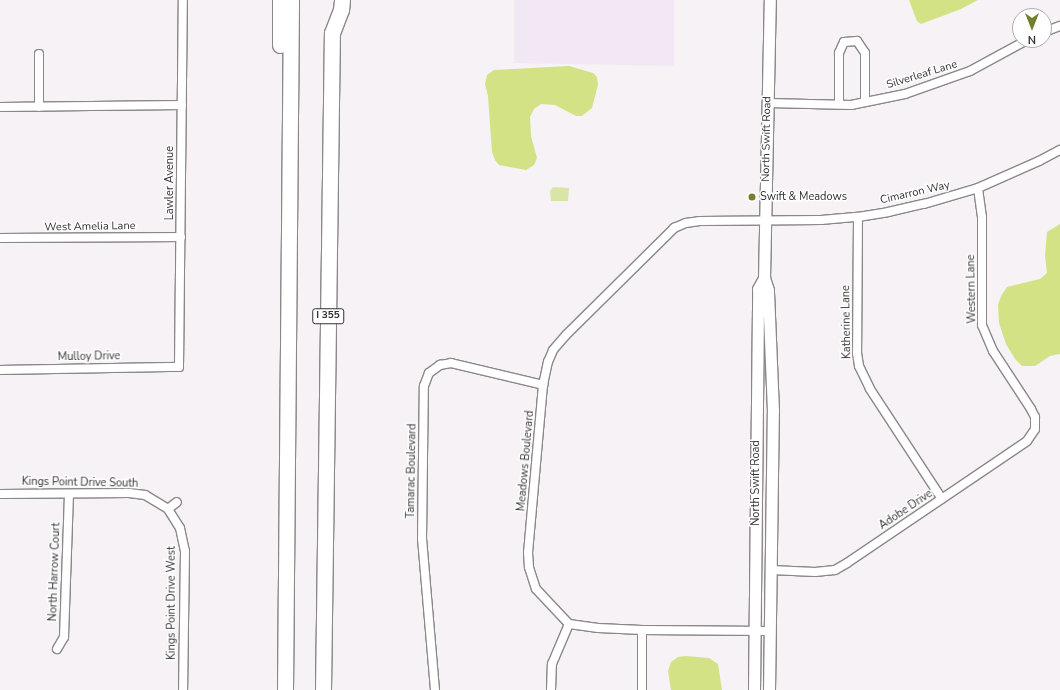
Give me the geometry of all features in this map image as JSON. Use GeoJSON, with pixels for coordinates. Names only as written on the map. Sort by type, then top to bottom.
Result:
{"type":"FeatureCollection","features":[{"type":"Feature","properties":{"kind":"highway"},"geometry":{"type":"LineString","coordinates":[[280,0],[284,212],[289,263]]}},
{"type":"Feature","properties":{"kind":"highway"},"geometry":{"type":"LineString","coordinates":[[285,690],[291,0]]}},
{"type":"Feature","properties":{"kind":"highway","name":"I 355"},"geometry":{"type":"LineString","coordinates":[[323,690],[332,0]]}},
{"type":"Feature","properties":{"kind":"highway"},"geometry":{"type":"LineString","coordinates":[[332,33],[341,10],[342,0]]}},
{"type":"Feature","properties":{"kind":"street","name":"Lawler Avenue"},"geometry":{"type":"LineString","coordinates":[[179,367],[183,0]]}},
{"type":"Feature","properties":{"kind":"street","name":"North Swift Road"},"geometry":{"type":"LineString","coordinates":[[769,690],[773,411],[768,290],[764,278],[770,0]]}},
{"type":"Feature","properties":{"kind":"street"},"geometry":{"type":"LineString","coordinates":[[839,104],[839,53],[844,42],[857,40],[865,53],[864,102]]}},
{"type":"Feature","properties":{"kind":"street","name":"Silverleaf Lane"},"geometry":{"type":"LineString","coordinates":[[768,103],[851,105],[905,94],[970,72],[1013,48]]}},
{"type":"Feature","properties":{"kind":"street"},"geometry":{"type":"LineString","coordinates":[[39,54],[39,107]]}},
{"type":"Feature","properties":{"kind":"street"},"geometry":{"type":"LineString","coordinates":[[0,107],[182,105]]}},
{"type":"Feature","properties":{"kind":"street","name":"Cimarron Way"},"geometry":{"type":"LineString","coordinates":[[766,221],[858,217],[924,204],[978,188],[1039,162],[1060,150]]}},
{"type":"Feature","properties":{"kind":"street","name":"Western Lane"},"geometry":{"type":"LineString","coordinates":[[978,188],[982,217],[982,325],[993,351],[1031,409],[1035,417],[1036,425]]}},
{"type":"Feature","properties":{"kind":"street","name":"Katherine Lane"},"geometry":{"type":"LineString","coordinates":[[858,217],[857,353],[859,366],[870,389],[942,499]]}},
{"type":"Feature","properties":{"kind":"street","name":"Meadows Boulevard"},"geometry":{"type":"LineString","coordinates":[[569,624],[536,589],[529,566],[529,546],[544,385],[548,362],[553,350],[567,334],[674,228],[686,223],[700,221],[766,221]]}},
{"type":"Feature","properties":{"kind":"street","name":"West Amelia Lane"},"geometry":{"type":"LineString","coordinates":[[0,238],[181,237]]}},
{"type":"Feature","properties":{"kind":"street","name":"North Swift Road"},"geometry":{"type":"LineString","coordinates":[[754,690],[758,289],[764,278]]}},
{"type":"Feature","properties":{"kind":"street","name":"Tamarac Boulevard"},"geometry":{"type":"LineString","coordinates":[[435,690],[422,539],[424,386],[429,373],[440,365],[451,363],[544,385]]}},
{"type":"Feature","properties":{"kind":"street","name":"Mulloy Drive"},"geometry":{"type":"LineString","coordinates":[[0,370],[179,367]]}},
{"type":"Feature","properties":{"kind":"street","name":"Adobe Drive"},"geometry":{"type":"LineString","coordinates":[[771,570],[815,572],[834,570],[847,563],[1027,441],[1036,425]]}},
{"type":"Feature","properties":{"kind":"street","name":"Kings Point Drive South"},"geometry":{"type":"LineString","coordinates":[[0,494],[129,493],[145,495],[168,509],[175,519]]}},
{"type":"Feature","properties":{"kind":"street","name":"North Harrow Court"},"geometry":{"type":"LineString","coordinates":[[57,649],[64,637],[69,494]]}},
{"type":"Feature","properties":{"kind":"street"},"geometry":{"type":"LineString","coordinates":[[168,509],[177,502]]}},
{"type":"Feature","properties":{"kind":"street","name":"Kings Point Drive West"},"geometry":{"type":"LineString","coordinates":[[175,519],[182,533],[185,551],[183,690]]}},
{"type":"Feature","properties":{"kind":"street"},"geometry":{"type":"LineString","coordinates":[[550,690],[552,664],[569,624],[598,628],[642,630],[770,631]]}},
{"type":"Feature","properties":{"kind":"street"},"geometry":{"type":"LineString","coordinates":[[642,630],[642,690]]}},
{"type":"Feature","properties":{"kind":"shaded area"},"geometry":{"type":"Polygon","coordinates":[[[514,0],[674,0],[674,66],[514,63],[514,0]]]}},
{"type":"Feature","properties":{"kind":"shaded area"},"geometry":{"type":"Polygon","coordinates":[[[909,0],[978,0],[961,9],[921,24],[917,21],[909,0]]]}},
{"type":"Feature","properties":{"kind":"shaded area"},"geometry":{"type":"Polygon","coordinates":[[[569,66],[593,73],[597,77],[598,85],[592,108],[582,116],[576,116],[555,105],[541,104],[534,109],[530,117],[531,136],[537,158],[534,165],[526,170],[499,165],[492,152],[488,96],[485,84],[487,75],[494,70],[569,66]]]}},
{"type":"Feature","properties":{"kind":"shaded area"},"geometry":{"type":"Polygon","coordinates":[[[553,187],[569,188],[568,201],[551,201],[550,191],[553,187]]]}},
{"type":"Feature","properties":{"kind":"shaded area"},"geometry":{"type":"Polygon","coordinates":[[[1060,224],[1060,354],[1050,356],[1035,366],[1022,366],[1015,359],[1006,344],[999,323],[998,305],[1001,296],[1007,287],[1040,279],[1047,273],[1045,256],[1047,232],[1060,224]]]}},
{"type":"Feature","properties":{"kind":"shaded area"},"geometry":{"type":"Polygon","coordinates":[[[686,656],[709,658],[718,664],[722,690],[671,690],[668,671],[671,662],[678,657],[686,656]]]}},
{"type":"Feature","properties":{"kind":"place","name":"Swift & Meadows"},"geometry":{"type":"Point","coordinates":[752,197]}}]}
